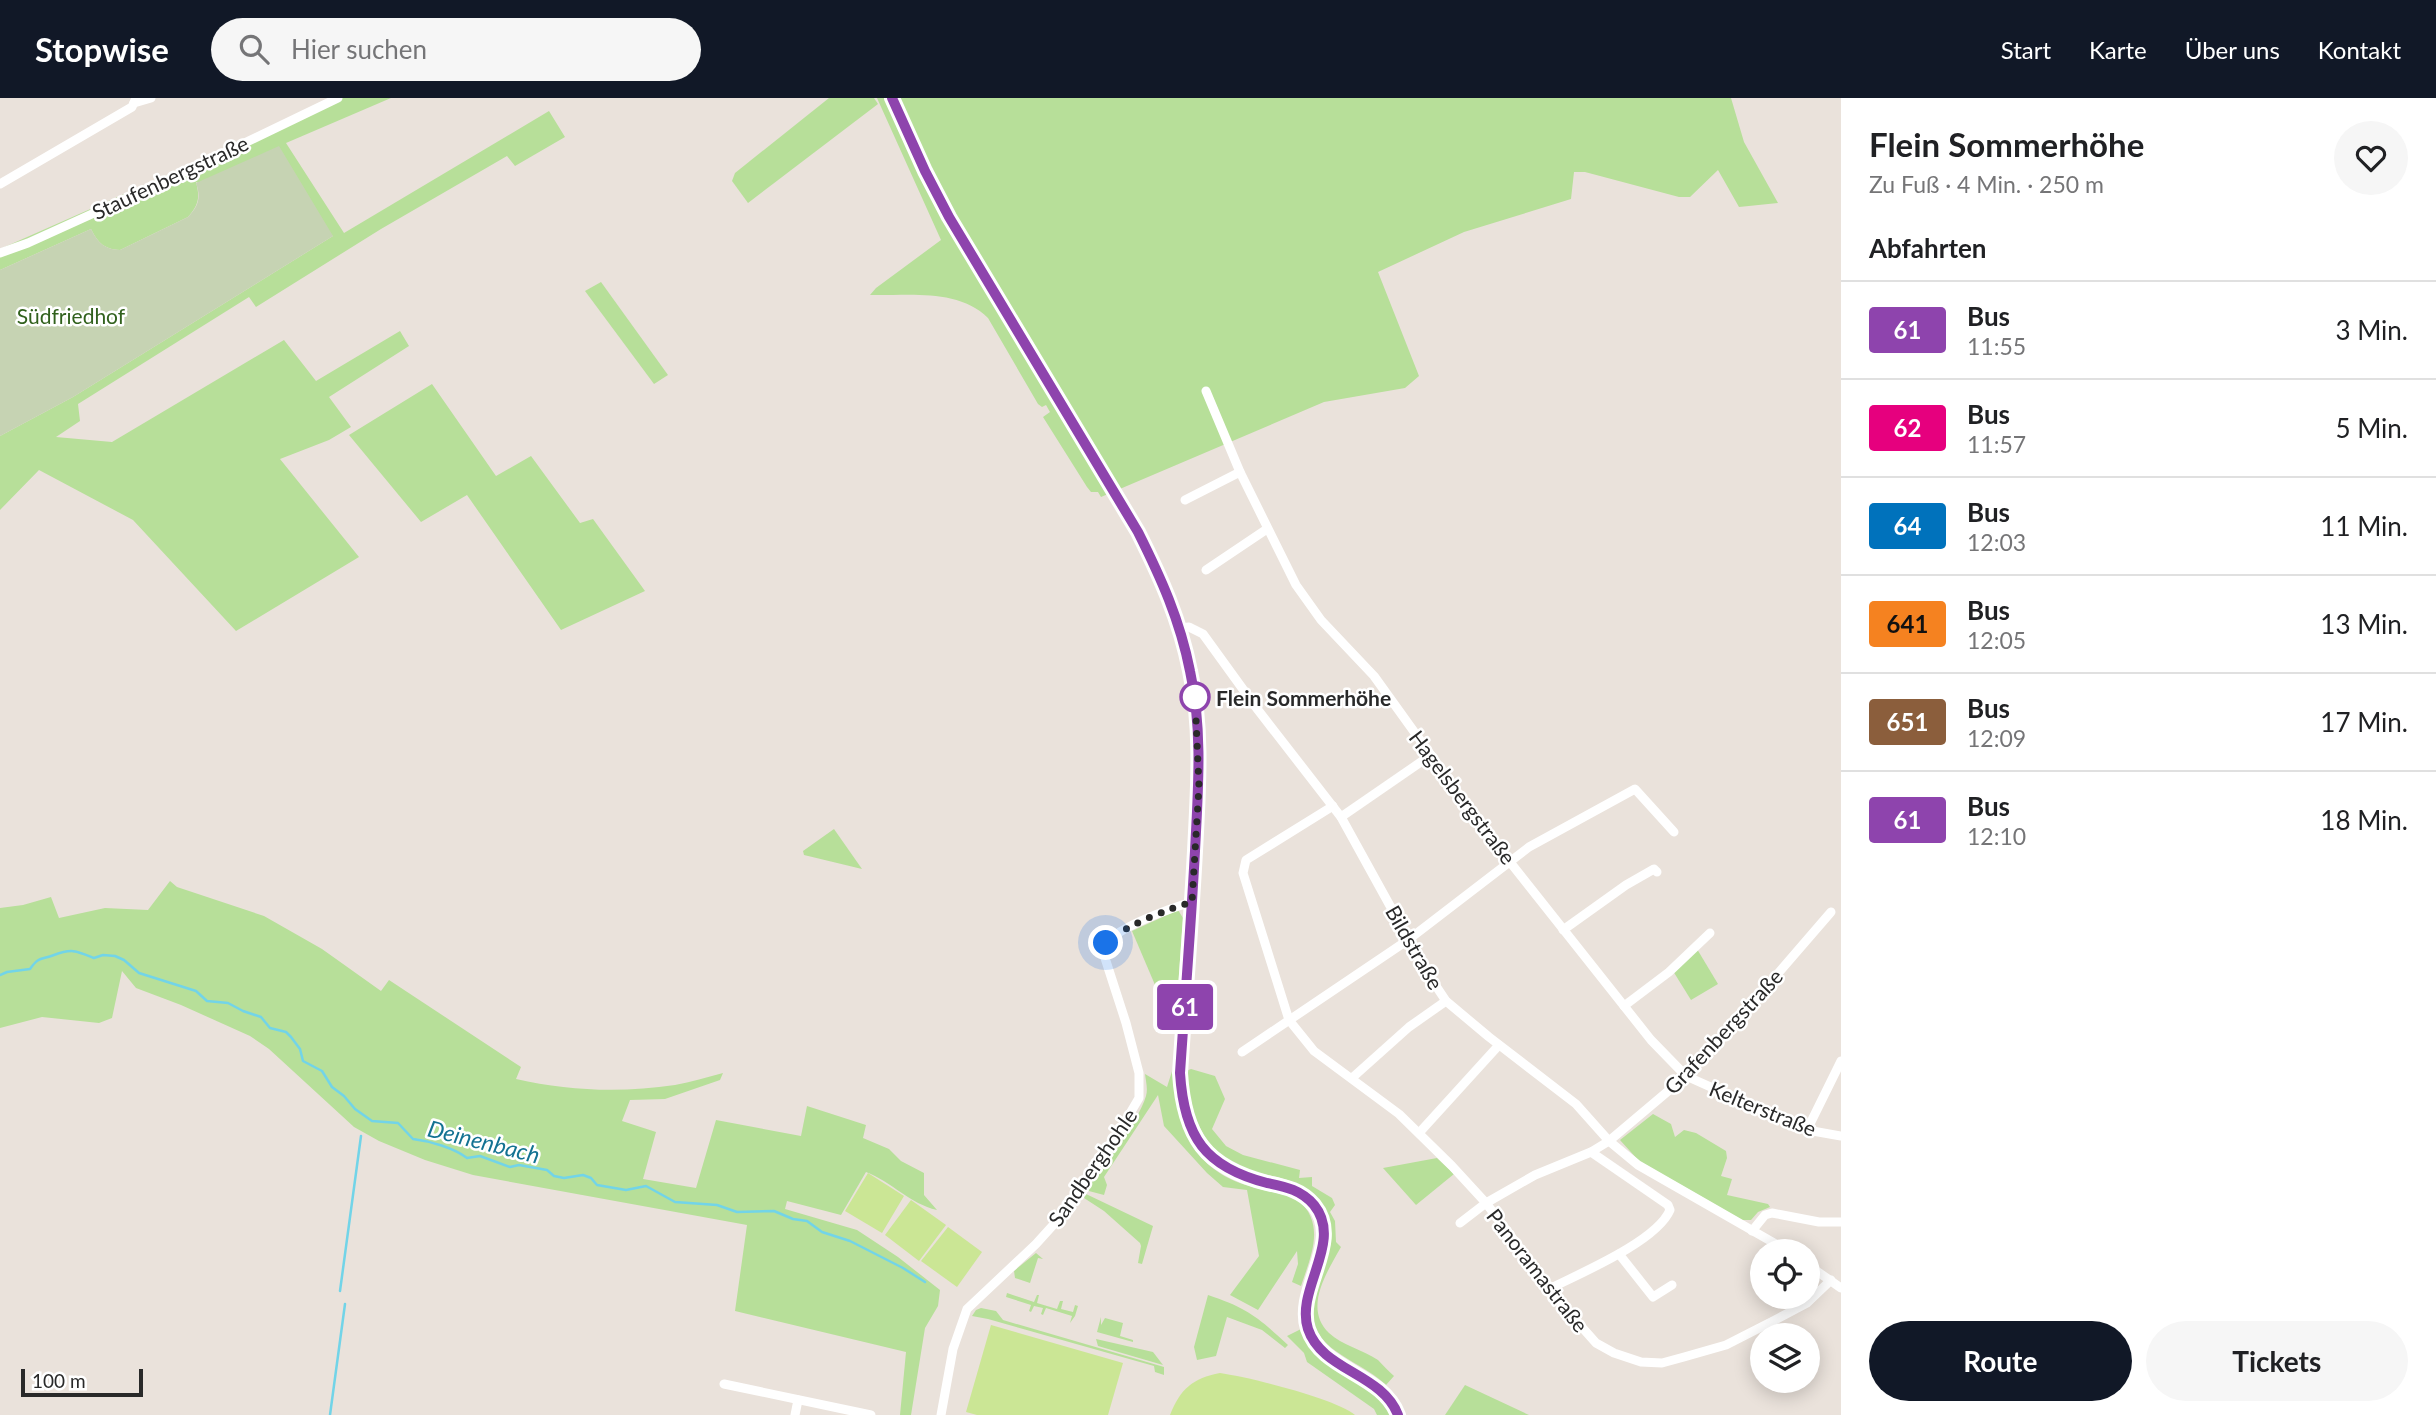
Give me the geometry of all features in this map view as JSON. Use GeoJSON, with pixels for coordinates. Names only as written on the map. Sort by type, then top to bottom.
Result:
{"type":"FeatureCollection","features":[{"type":"Feature","properties":{"kind":"main road"},"geometry":{"type":"LineString","coordinates":[[892,98],[949,217],[1138,532],[1163,582],[1180,628],[1192,683],[1198,731],[1199,786],[1180,1073],[1182,1101],[1188,1121],[1196,1138],[1222,1166],[1242,1176],[1285,1186],[1301,1193],[1315,1206],[1323,1228],[1323,1245],[1309,1292],[1305,1315],[1308,1330],[1315,1343],[1329,1356],[1374,1384],[1390,1400],[1398,1415]]}},
{"type":"Feature","properties":{"kind":"street"},"geometry":{"type":"LineString","coordinates":[[0,184],[56,153],[135,101],[151,98]]}},
{"type":"Feature","properties":{"kind":"street","name":"Staufenbergstraße"},"geometry":{"type":"LineString","coordinates":[[0,253],[169,180],[338,98]]}},
{"type":"Feature","properties":{"kind":"street","name":"Hagelsbergstraße"},"geometry":{"type":"LineString","coordinates":[[1206,391],[1240,472],[1296,585],[1321,620],[1374,676],[1563,930],[1651,1040],[1686,1076]]}},
{"type":"Feature","properties":{"kind":"street"},"geometry":{"type":"LineString","coordinates":[[1185,500],[1240,472]]}},
{"type":"Feature","properties":{"kind":"street"},"geometry":{"type":"LineString","coordinates":[[1206,570],[1267,529]]}},
{"type":"Feature","properties":{"kind":"street","name":"Bildstraße"},"geometry":{"type":"LineString","coordinates":[[1180,628],[1189,627],[1203,634],[1341,817],[1408,940],[1446,1001],[1576,1104],[1609,1141],[1638,1165],[1766,1239]]}},
{"type":"Feature","properties":{"kind":"street"},"geometry":{"type":"LineString","coordinates":[[1341,817],[1431,755]]}},
{"type":"Feature","properties":{"kind":"street"},"geometry":{"type":"LineString","coordinates":[[1242,1052],[1408,940],[1529,847],[1635,789],[1674,832]]}},
{"type":"Feature","properties":{"kind":"street"},"geometry":{"type":"LineString","coordinates":[[1289,1020],[1242,873],[1246,860],[1333,806]]}},
{"type":"Feature","properties":{"kind":"street"},"geometry":{"type":"LineString","coordinates":[[1563,930],[1626,885],[1654,869],[1657,872]]}},
{"type":"Feature","properties":{"kind":"street","name":"Sandberghohle"},"geometry":{"type":"LineString","coordinates":[[941,1415],[954,1349],[967,1309],[1055,1223],[1115,1138],[1139,1098],[1139,1073],[1105,957],[1106,943],[1120,932],[1173,907],[1192,902]]}},
{"type":"Feature","properties":{"kind":"street","name":"Grafenbergstraße"},"geometry":{"type":"LineString","coordinates":[[1460,1223],[1486,1203],[1535,1175],[1591,1152],[1609,1141],[1686,1076],[1831,912]]}},
{"type":"Feature","properties":{"kind":"street"},"geometry":{"type":"LineString","coordinates":[[1624,1006],[1669,972],[1710,933]]}},
{"type":"Feature","properties":{"kind":"street"},"geometry":{"type":"LineString","coordinates":[[1352,1078],[1409,1027],[1446,1001]]}},
{"type":"Feature","properties":{"kind":"street","name":"Panoramastraße"},"geometry":{"type":"LineString","coordinates":[[1289,1020],[1314,1051],[1399,1114],[1419,1133],[1486,1203],[1582,1329],[1596,1343],[1614,1353],[1641,1362],[1662,1363],[1726,1345],[1807,1303],[1831,1280]]}},
{"type":"Feature","properties":{"kind":"street"},"geometry":{"type":"LineString","coordinates":[[1419,1133],[1499,1045]]}},
{"type":"Feature","properties":{"kind":"street"},"geometry":{"type":"LineString","coordinates":[[1807,1130],[1841,1061]]}},
{"type":"Feature","properties":{"kind":"street","name":"Kelterstraße"},"geometry":{"type":"LineString","coordinates":[[1686,1076],[1807,1130],[1841,1136]]}},
{"type":"Feature","properties":{"kind":"street"},"geometry":{"type":"LineString","coordinates":[[1551,1288],[1619,1254],[1657,1228],[1667,1219],[1670,1210],[1668,1205],[1591,1152]]}},
{"type":"Feature","properties":{"kind":"street"},"geometry":{"type":"LineString","coordinates":[[1752,1231],[1759,1220],[1772,1213],[1819,1222],[1841,1222]]}},
{"type":"Feature","properties":{"kind":"street"},"geometry":{"type":"LineString","coordinates":[[1619,1254],[1653,1297],[1672,1285]]}},
{"type":"Feature","properties":{"kind":"street"},"geometry":{"type":"LineString","coordinates":[[1820,1273],[1841,1288]]}},
{"type":"Feature","properties":{"kind":"street"},"geometry":{"type":"LineString","coordinates":[[724,1384],[871,1415]]}},
{"type":"Feature","properties":{"kind":"street"},"geometry":{"type":"LineString","coordinates":[[795,1415],[798,1400]]}},
{"type":"Feature","properties":{"kind":"green space"},"geometry":{"type":"Polygon","coordinates":[[[341,98],[391,98],[286,143],[344,233],[549,111],[565,137],[515,166],[507,156],[381,229],[256,307],[249,297],[78,404],[80,421],[56,437],[112,442],[284,340],[316,381],[400,331],[409,346],[329,397],[351,427],[329,440],[280,459],[359,557],[236,631],[133,520],[39,470],[0,510],[0,436],[73,397],[333,236],[196,182],[198,201],[188,217],[120,250],[102,244],[91,229],[0,270],[0,249],[341,98]]]}},
{"type":"Feature","properties":{"kind":"green space"},"geometry":{"type":"Polygon","coordinates":[[[829,98],[874,98],[878,104],[748,203],[732,181],[735,173],[829,98]]]}},
{"type":"Feature","properties":{"kind":"green space"},"geometry":{"type":"Polygon","coordinates":[[[877,98],[1731,98],[1744,142],[1778,203],[1739,207],[1718,170],[1690,197],[1679,197],[1585,172],[1574,172],[1571,199],[1464,232],[1378,272],[1419,376],[1405,388],[1324,402],[1101,497],[1098,492],[1091,492],[1087,487],[1043,417],[1050,412],[1046,405],[1042,407],[1038,404],[988,318],[976,308],[948,298],[870,295],[941,240],[877,98]]]}},
{"type":"Feature","properties":{"kind":"green space","name":"Südfriedhof"},"geometry":{"type":"Polygon","coordinates":[[[279,146],[333,236],[73,397],[0,436],[0,270],[91,229],[102,244],[120,250],[188,217],[198,201],[196,183],[279,146]]]}},
{"type":"Feature","properties":{"kind":"green space"},"geometry":{"type":"Polygon","coordinates":[[[601,282],[668,375],[654,384],[585,291],[601,282]]]}},
{"type":"Feature","properties":{"kind":"green space"},"geometry":{"type":"Polygon","coordinates":[[[432,384],[496,476],[531,456],[580,523],[593,519],[645,591],[561,630],[467,495],[421,522],[349,435],[432,384]]]}},
{"type":"Feature","properties":{"kind":"green space"},"geometry":{"type":"Polygon","coordinates":[[[834,829],[862,869],[804,855],[803,851],[834,829]]]}},
{"type":"Feature","properties":{"kind":"green space"},"geometry":{"type":"Polygon","coordinates":[[[170,881],[177,887],[264,916],[322,949],[381,991],[389,980],[521,1067],[516,1079],[555,1086],[615,1090],[675,1085],[723,1073],[720,1080],[665,1099],[630,1100],[622,1121],[656,1132],[643,1179],[696,1188],[716,1120],[801,1136],[807,1106],[866,1125],[863,1138],[889,1149],[901,1161],[924,1173],[924,1195],[937,1210],[918,1203],[866,1172],[841,1215],[787,1201],[785,1209],[857,1230],[898,1257],[940,1290],[938,1306],[925,1328],[911,1415],[900,1415],[906,1352],[735,1311],[747,1225],[473,1175],[425,1160],[379,1141],[354,1127],[269,1049],[250,1036],[136,988],[122,971],[112,1018],[99,1023],[42,1017],[0,1028],[0,908],[51,897],[59,918],[105,908],[148,910],[170,881]]]}},
{"type":"Feature","properties":{"kind":"green space"},"geometry":{"type":"Polygon","coordinates":[[[1178,910],[1183,918],[1177,1002],[1164,1006],[1132,931],[1178,910]]]}},
{"type":"Feature","properties":{"kind":"green space"},"geometry":{"type":"Polygon","coordinates":[[[1697,949],[1718,984],[1691,1000],[1673,971],[1697,949]]]}},
{"type":"Feature","properties":{"kind":"green space"},"geometry":{"type":"Polygon","coordinates":[[[1174,1065],[1178,1104],[1189,1138],[1198,1153],[1226,1177],[1298,1200],[1312,1219],[1314,1241],[1301,1286],[1292,1282],[1298,1264],[1297,1251],[1258,1310],[1230,1295],[1259,1256],[1247,1190],[1223,1187],[1207,1173],[1164,1126],[1158,1095],[1104,1177],[1107,1185],[1104,1195],[1085,1190],[1142,1107],[1147,1093],[1145,1074],[1167,1087],[1174,1065]]]}},
{"type":"Feature","properties":{"kind":"green space"},"geometry":{"type":"Polygon","coordinates":[[[1191,1069],[1215,1076],[1225,1099],[1212,1129],[1226,1146],[1243,1155],[1300,1170],[1299,1178],[1312,1177],[1312,1186],[1332,1198],[1335,1205],[1330,1212],[1335,1221],[1336,1242],[1341,1247],[1320,1290],[1318,1313],[1321,1323],[1329,1333],[1378,1360],[1394,1376],[1386,1385],[1332,1348],[1319,1334],[1313,1318],[1316,1284],[1327,1250],[1329,1233],[1327,1217],[1319,1201],[1300,1185],[1244,1168],[1215,1149],[1205,1137],[1192,1107],[1186,1071],[1191,1069]]]}},
{"type":"Feature","properties":{"kind":"green space"},"geometry":{"type":"Polygon","coordinates":[[[1653,1114],[1671,1124],[1675,1137],[1684,1130],[1696,1133],[1726,1151],[1727,1158],[1721,1176],[1732,1179],[1727,1195],[1768,1204],[1770,1207],[1758,1212],[1751,1220],[1742,1220],[1639,1161],[1620,1140],[1653,1114]]]}},
{"type":"Feature","properties":{"kind":"green space"},"geometry":{"type":"Polygon","coordinates":[[[1437,1158],[1454,1174],[1416,1205],[1383,1168],[1437,1158]]]}},
{"type":"Feature","properties":{"kind":"green space"},"geometry":{"type":"Polygon","coordinates":[[[868,1173],[904,1196],[882,1233],[845,1211],[868,1173]]]}},
{"type":"Feature","properties":{"kind":"green space"},"geometry":{"type":"Polygon","coordinates":[[[1086,1194],[1153,1226],[1142,1264],[1138,1263],[1140,1243],[1104,1211],[1084,1198],[1086,1194]]]}},
{"type":"Feature","properties":{"kind":"green space"},"geometry":{"type":"Polygon","coordinates":[[[911,1200],[946,1225],[919,1261],[885,1235],[911,1200]]]}},
{"type":"Feature","properties":{"kind":"green space"},"geometry":{"type":"Polygon","coordinates":[[[948,1227],[982,1252],[957,1287],[921,1261],[948,1227]]]}},
{"type":"Feature","properties":{"kind":"green space"},"geometry":{"type":"Polygon","coordinates":[[[1036,1253],[1043,1259],[1038,1258],[1030,1283],[1015,1278],[1014,1271],[1036,1253]]]}},
{"type":"Feature","properties":{"kind":"green space"},"geometry":{"type":"Polygon","coordinates":[[[1007,1293],[1034,1302],[1039,1295],[1037,1303],[1057,1309],[1060,1301],[1063,1301],[1061,1309],[1073,1312],[1075,1305],[1078,1306],[1070,1323],[1072,1316],[1046,1308],[1043,1315],[1043,1308],[1034,1306],[1031,1312],[1031,1305],[1006,1297],[1007,1293]]]}},
{"type":"Feature","properties":{"kind":"green space"},"geometry":{"type":"Polygon","coordinates":[[[1208,1295],[1251,1314],[1288,1345],[1285,1348],[1262,1330],[1227,1317],[1216,1356],[1197,1360],[1194,1347],[1208,1295]]]}},
{"type":"Feature","properties":{"kind":"green space"},"geometry":{"type":"Polygon","coordinates":[[[981,1308],[996,1311],[1003,1320],[1164,1367],[1164,1375],[1155,1372],[1154,1366],[972,1316],[981,1308]]]}},
{"type":"Feature","properties":{"kind":"green space"},"geometry":{"type":"Polygon","coordinates":[[[1101,1317],[1101,1325],[1105,1318],[1123,1323],[1120,1336],[1133,1342],[1097,1332],[1101,1317]]]}},
{"type":"Feature","properties":{"kind":"green space"},"geometry":{"type":"Polygon","coordinates":[[[991,1325],[1123,1363],[1108,1415],[977,1415],[966,1412],[991,1325]]]}},
{"type":"Feature","properties":{"kind":"green space"},"geometry":{"type":"Polygon","coordinates":[[[1301,1329],[1309,1347],[1320,1358],[1375,1394],[1390,1415],[1377,1415],[1374,1409],[1307,1362],[1304,1353],[1287,1336],[1301,1329]]]}},
{"type":"Feature","properties":{"kind":"green space"},"geometry":{"type":"Polygon","coordinates":[[[1096,1339],[1153,1352],[1163,1365],[1098,1346],[1096,1339]]]}},
{"type":"Feature","properties":{"kind":"green space"},"geometry":{"type":"Polygon","coordinates":[[[1220,1373],[1311,1395],[1345,1408],[1355,1415],[1170,1415],[1178,1398],[1189,1386],[1202,1378],[1220,1373]]]}},
{"type":"Feature","properties":{"kind":"green space"},"geometry":{"type":"Polygon","coordinates":[[[1465,1385],[1529,1415],[1445,1415],[1465,1385]]]}},
{"type":"Feature","properties":{"kind":"waterway","name":"Deinenbach"},"geometry":{"type":"LineString","coordinates":[[0,975],[30,969],[40,959],[70,951],[94,958],[103,955],[115,956],[139,973],[196,991],[207,1001],[228,1003],[261,1017],[270,1028],[286,1032],[300,1049],[303,1061],[322,1071],[332,1087],[355,1109],[372,1121],[398,1123],[413,1139],[442,1146],[467,1158],[480,1156],[510,1167],[519,1165],[547,1170],[554,1176],[564,1178],[583,1175],[591,1178],[597,1185],[626,1190],[646,1186],[675,1202],[717,1205],[737,1212],[774,1211],[793,1219],[807,1221],[822,1232],[850,1241],[925,1282]]}},
{"type":"Feature","properties":{"kind":"waterway"},"geometry":{"type":"LineString","coordinates":[[340,1291],[361,1136]]}},
{"type":"Feature","properties":{"kind":"waterway"},"geometry":{"type":"LineString","coordinates":[[330,1415],[345,1304]]}},
{"type":"Feature","properties":{"kind":"bus line","name":"61"},"geometry":{"type":"LineString","coordinates":[[892,98],[902,124],[949,217],[1138,532],[1163,582],[1180,628],[1195,701],[1199,786],[1180,1073],[1182,1101],[1188,1121],[1196,1138],[1222,1166],[1242,1176],[1285,1186],[1301,1193],[1315,1206],[1323,1228],[1323,1245],[1309,1292],[1305,1315],[1308,1330],[1315,1343],[1329,1356],[1374,1384],[1390,1400],[1398,1415]]}},
{"type":"Feature","properties":{"kind":"place","name":"Flein Sommerhöhe"},"geometry":{"type":"Point","coordinates":[1195,697]}},
{"type":"Feature","properties":{"kind":"route"},"geometry":{"type":"LineString","coordinates":[[1106,943],[1120,932],[1173,907],[1192,902],[1199,786],[1195,697]]}}]}
